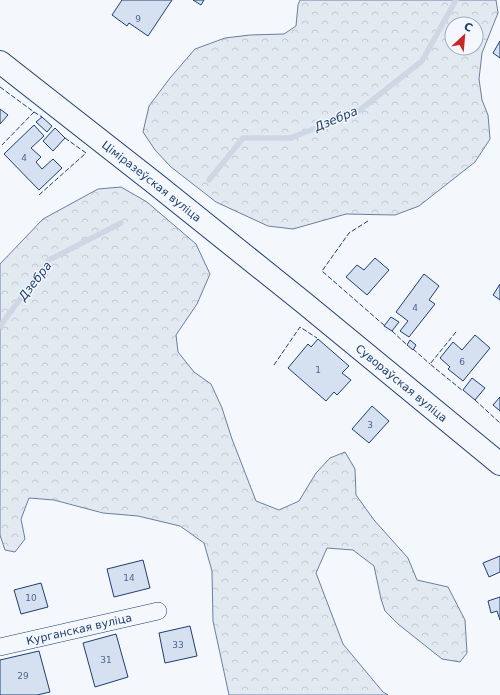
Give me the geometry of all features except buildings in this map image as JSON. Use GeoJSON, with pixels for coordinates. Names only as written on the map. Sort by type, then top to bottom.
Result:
{"type":"FeatureCollection","features":[{"type":"Feature","properties":{"kind":"main road","name":"Ціміразеўская вуліца"},"geometry":{"type":"LineString","coordinates":[[0,62],[303,302]]}},
{"type":"Feature","properties":{"kind":"main road","name":"Сувораўская вуліца"},"geometry":{"type":"LineString","coordinates":[[303,302],[500,464]]}},
{"type":"Feature","properties":{"kind":"street","name":"Курганская вуліца"},"geometry":{"type":"LineString","coordinates":[[0,647],[158,611]]}},
{"type":"Feature","properties":{"kind":"green space"},"geometry":{"type":"Polygon","coordinates":[[[300,0],[496,0],[498,13],[484,48],[484,16],[444,16],[444,56],[482,56],[479,79],[482,100],[488,115],[490,139],[475,162],[419,206],[395,215],[346,214],[293,229],[268,226],[216,202],[171,167],[155,150],[143,132],[149,106],[170,78],[195,49],[225,38],[250,35],[284,34],[296,26],[298,5],[300,0]]]}},
{"type":"Feature","properties":{"kind":"green space"},"geometry":{"type":"Polygon","coordinates":[[[121,187],[147,202],[196,244],[210,274],[197,304],[176,335],[178,352],[194,372],[211,384],[222,408],[232,439],[256,501],[279,510],[299,501],[316,473],[330,458],[345,452],[355,469],[356,495],[374,520],[408,558],[417,580],[448,587],[465,620],[467,653],[460,662],[442,659],[398,624],[385,611],[374,566],[353,550],[327,548],[316,573],[343,644],[383,692],[388,695],[229,695],[213,621],[212,571],[204,543],[180,526],[138,516],[103,513],[54,500],[29,498],[21,519],[25,539],[15,552],[5,550],[0,535],[0,264],[43,219],[98,189],[121,187]]]}},
{"type":"Feature","properties":{"kind":"waterway","name":"Дзебра"},"geometry":{"type":"LineString","coordinates":[[209,180],[243,138],[290,138],[356,113],[422,61],[456,0]]}},
{"type":"Feature","properties":{"kind":"waterway","name":"Дзебра"},"geometry":{"type":"LineString","coordinates":[[0,326],[49,260],[121,223]]}},
{"type":"Feature","properties":{"kind":"fence"},"geometry":{"type":"LineString","coordinates":[[0,87],[34,112],[2,145]]}},
{"type":"Feature","properties":{"kind":"fence"},"geometry":{"type":"LineString","coordinates":[[34,112],[42,117]]}},
{"type":"Feature","properties":{"kind":"fence"},"geometry":{"type":"LineString","coordinates":[[39,195],[86,153],[65,138]]}},
{"type":"Feature","properties":{"kind":"fence"},"geometry":{"type":"LineString","coordinates":[[368,221],[349,233],[322,271],[385,326]]}},
{"type":"Feature","properties":{"kind":"fence"},"geometry":{"type":"LineString","coordinates":[[274,365],[300,327],[317,338]]}},
{"type":"Feature","properties":{"kind":"fence"},"geometry":{"type":"LineString","coordinates":[[392,331],[407,345]]}},
{"type":"Feature","properties":{"kind":"fence"},"geometry":{"type":"LineString","coordinates":[[456,332],[430,364],[463,391]]}},
{"type":"Feature","properties":{"kind":"fence"},"geometry":{"type":"LineString","coordinates":[[413,349],[430,364]]}},
{"type":"Feature","properties":{"kind":"fence"},"geometry":{"type":"LineString","coordinates":[[475,400],[500,423]]}}]}
